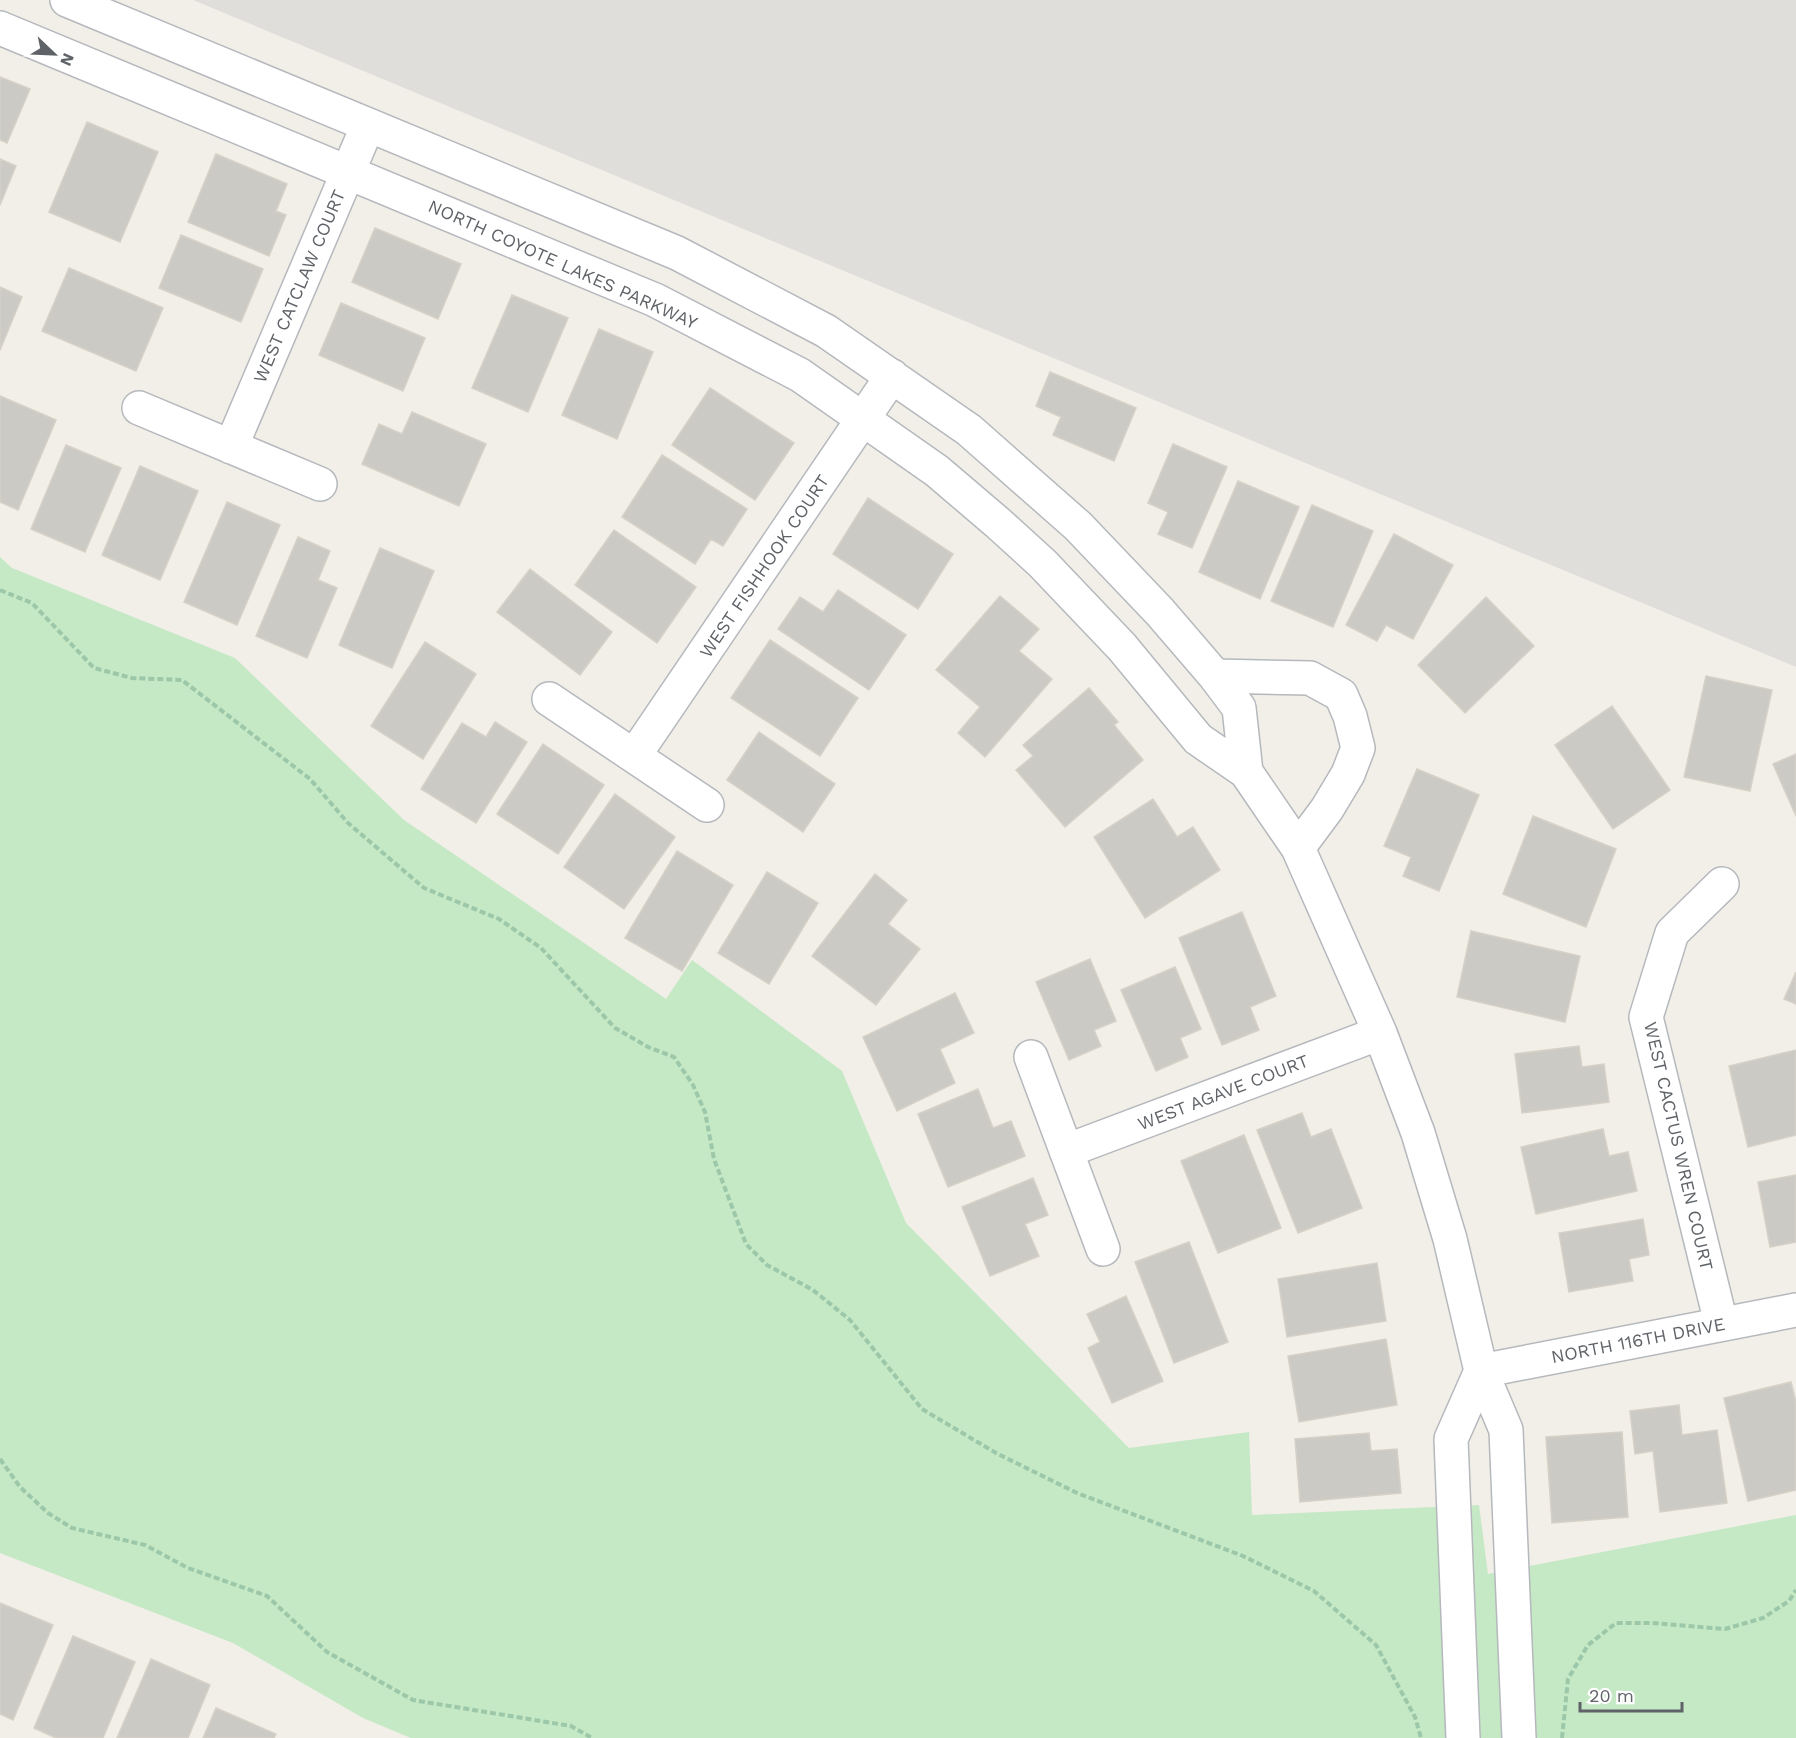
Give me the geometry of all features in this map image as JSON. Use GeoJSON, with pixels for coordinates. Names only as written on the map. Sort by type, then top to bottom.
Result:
{"type":"FeatureCollection","features":[{"type":"Feature","properties":{"kind":"street","name":"NORTH COYOTE LAKES PARKWAY"},"geometry":{"type":"LineString","coordinates":[[67,0],[677,253],[826,331],[969,430],[1078,526],[1160,612],[1215,676],[1239,708],[1246,772]]}},
{"type":"Feature","properties":{"kind":"street","name":"NORTH COYOTE LAKES PARKWAY"},"geometry":{"type":"LineString","coordinates":[[0,28],[655,300],[800,375],[937,471],[1042,563],[1122,647],[1198,739],[1246,772],[1298,848],[1380,1033],[1418,1133],[1450,1239],[1481,1371],[1506,1430],[1519,1738]]}},
{"type":"Feature","properties":{"kind":"street","name":"WEST CATCLAW COURT"},"geometry":{"type":"LineString","coordinates":[[231,447],[368,125]]}},
{"type":"Feature","properties":{"kind":"street","name":"WEST FISHHOOK COURT"},"geometry":{"type":"LineString","coordinates":[[634,756],[892,376]]}},
{"type":"Feature","properties":{"kind":"street"},"geometry":{"type":"LineString","coordinates":[[139,408],[320,484]]}},
{"type":"Feature","properties":{"kind":"street"},"geometry":{"type":"LineString","coordinates":[[1215,676],[1310,678],[1341,694],[1350,716],[1358,748],[1338,792],[1298,848]]}},
{"type":"Feature","properties":{"kind":"street"},"geometry":{"type":"LineString","coordinates":[[549,699],[707,805]]}},
{"type":"Feature","properties":{"kind":"street","name":"WEST CACTUS WREN COURT"},"geometry":{"type":"LineString","coordinates":[[1721,1323],[1646,1017],[1672,933],[1722,884]]}},
{"type":"Feature","properties":{"kind":"street","name":"WEST AGAVE COURT"},"geometry":{"type":"LineString","coordinates":[[1066,1151],[1380,1033]]}},
{"type":"Feature","properties":{"kind":"street"},"geometry":{"type":"LineString","coordinates":[[1031,1057],[1103,1249]]}},
{"type":"Feature","properties":{"kind":"street","name":"NORTH 116TH DRIVE"},"geometry":{"type":"LineString","coordinates":[[1481,1371],[1796,1310]]}},
{"type":"Feature","properties":{"kind":"street"},"geometry":{"type":"LineString","coordinates":[[1463,1738],[1451,1439],[1481,1371]]}},
{"type":"Feature","properties":{"kind":"path"},"geometry":{"type":"LineString","coordinates":[[0,590],[32,603],[94,668],[132,678],[182,680],[222,708],[310,779],[348,823],[424,888],[500,919],[541,948],[615,1028],[648,1047],[674,1057],[693,1085],[705,1112],[714,1159],[746,1244],[767,1265],[813,1290],[850,1320],[922,1409],[996,1453],[1077,1493],[1243,1556],[1314,1592],[1376,1645],[1415,1717],[1421,1738]]}},
{"type":"Feature","properties":{"kind":"path"},"geometry":{"type":"LineString","coordinates":[[0,1459],[20,1487],[48,1513],[72,1528],[145,1545],[188,1568],[267,1596],[327,1652],[413,1700],[571,1726],[592,1738]]}},
{"type":"Feature","properties":{"kind":"path"},"geometry":{"type":"LineString","coordinates":[[1563,1738],[1568,1679],[1588,1645],[1616,1623],[1652,1623],[1725,1629],[1763,1618],[1789,1601],[1796,1590]]}},
{"type":"Feature","properties":{"kind":"shaded area"},"geometry":{"type":"Polygon","coordinates":[[[193,0],[1796,0],[1796,667],[193,0]]]}},
{"type":"Feature","properties":{"kind":"green space"},"geometry":{"type":"Polygon","coordinates":[[[0,557],[12,568],[235,658],[404,820],[666,999],[692,960],[842,1071],[906,1223],[1129,1448],[1249,1432],[1252,1515],[1479,1505],[1488,1574],[1796,1515],[1796,1738],[411,1738],[363,1718],[233,1643],[0,1553],[0,557]]]}},
{"type":"Feature","properties":{"kind":"building"},"geometry":{"type":"Polygon","coordinates":[[[0,77],[30,89],[7,143],[0,140],[0,77]]]}},
{"type":"Feature","properties":{"kind":"building"},"geometry":{"type":"Polygon","coordinates":[[[87,122],[158,152],[120,242],[49,212],[87,122]]]}},
{"type":"Feature","properties":{"kind":"building"},"geometry":{"type":"Polygon","coordinates":[[[216,154],[287,184],[276,211],[286,215],[269,256],[188,222],[216,154]]]}},
{"type":"Feature","properties":{"kind":"building"},"geometry":{"type":"Polygon","coordinates":[[[0,159],[16,166],[0,205],[0,159]]]}},
{"type":"Feature","properties":{"kind":"building"},"geometry":{"type":"Polygon","coordinates":[[[375,228],[461,264],[438,319],[352,282],[375,228]]]}},
{"type":"Feature","properties":{"kind":"building"},"geometry":{"type":"Polygon","coordinates":[[[181,235],[263,269],[241,322],[159,288],[181,235]]]}},
{"type":"Feature","properties":{"kind":"building"},"geometry":{"type":"Polygon","coordinates":[[[69,268],[163,308],[136,371],[42,331],[69,268]]]}},
{"type":"Feature","properties":{"kind":"building"},"geometry":{"type":"Polygon","coordinates":[[[0,287],[22,297],[0,350],[0,287]]]}},
{"type":"Feature","properties":{"kind":"building"},"geometry":{"type":"Polygon","coordinates":[[[512,295],[568,318],[528,412],[472,388],[512,295]]]}},
{"type":"Feature","properties":{"kind":"building"},"geometry":{"type":"Polygon","coordinates":[[[341,303],[425,338],[403,391],[319,355],[341,303]]]}},
{"type":"Feature","properties":{"kind":"building"},"geometry":{"type":"Polygon","coordinates":[[[599,329],[653,352],[617,439],[562,415],[599,329]]]}},
{"type":"Feature","properties":{"kind":"building"},"geometry":{"type":"Polygon","coordinates":[[[1050,372],[1136,408],[1114,461],[1053,435],[1061,417],[1036,406],[1050,372]]]}},
{"type":"Feature","properties":{"kind":"building"},"geometry":{"type":"Polygon","coordinates":[[[710,388],[794,443],[755,500],[672,445],[710,388]]]}},
{"type":"Feature","properties":{"kind":"building"},"geometry":{"type":"Polygon","coordinates":[[[0,396],[56,420],[18,510],[0,502],[0,396]]]}},
{"type":"Feature","properties":{"kind":"building"},"geometry":{"type":"Polygon","coordinates":[[[412,412],[486,444],[459,506],[362,464],[379,424],[402,434],[412,412]]]}},
{"type":"Feature","properties":{"kind":"building"},"geometry":{"type":"Polygon","coordinates":[[[1173,444],[1227,467],[1192,548],[1158,534],[1168,512],[1148,503],[1173,444]]]}},
{"type":"Feature","properties":{"kind":"building"},"geometry":{"type":"Polygon","coordinates":[[[66,445],[121,468],[85,552],[31,529],[66,445]]]}},
{"type":"Feature","properties":{"kind":"building"},"geometry":{"type":"Polygon","coordinates":[[[662,455],[747,509],[723,546],[711,539],[695,564],[622,517],[662,455]]]}},
{"type":"Feature","properties":{"kind":"building"},"geometry":{"type":"Polygon","coordinates":[[[140,466],[198,491],[160,580],[102,555],[140,466]]]}},
{"type":"Feature","properties":{"kind":"building"},"geometry":{"type":"Polygon","coordinates":[[[1238,481],[1299,507],[1260,599],[1199,572],[1238,481]]]}},
{"type":"Feature","properties":{"kind":"building"},"geometry":{"type":"Polygon","coordinates":[[[868,498],[953,554],[918,609],[833,554],[868,498]]]}},
{"type":"Feature","properties":{"kind":"building"},"geometry":{"type":"Polygon","coordinates":[[[227,502],[280,525],[237,625],[184,602],[227,502]]]}},
{"type":"Feature","properties":{"kind":"building"},"geometry":{"type":"Polygon","coordinates":[[[1312,505],[1373,531],[1333,627],[1271,601],[1312,505]]]}},
{"type":"Feature","properties":{"kind":"building"},"geometry":{"type":"Polygon","coordinates":[[[614,530],[696,587],[657,643],[575,585],[614,530]]]}},
{"type":"Feature","properties":{"kind":"building"},"geometry":{"type":"Polygon","coordinates":[[[1394,534],[1453,565],[1413,639],[1386,625],[1377,641],[1346,625],[1394,534]]]}},
{"type":"Feature","properties":{"kind":"building"},"geometry":{"type":"Polygon","coordinates":[[[298,537],[330,551],[318,580],[337,588],[307,658],[256,636],[298,537]]]}},
{"type":"Feature","properties":{"kind":"building"},"geometry":{"type":"Polygon","coordinates":[[[380,548],[434,571],[392,668],[339,645],[380,548]]]}},
{"type":"Feature","properties":{"kind":"building"},"geometry":{"type":"Polygon","coordinates":[[[530,569],[612,632],[580,675],[497,612],[530,569]]]}},
{"type":"Feature","properties":{"kind":"building"},"geometry":{"type":"Polygon","coordinates":[[[838,590],[906,635],[869,690],[778,629],[800,597],[823,612],[838,590]]]}},
{"type":"Feature","properties":{"kind":"building"},"geometry":{"type":"Polygon","coordinates":[[[1000,596],[1039,629],[1019,651],[1052,679],[985,757],[958,733],[980,707],[936,670],[1000,596]]]}},
{"type":"Feature","properties":{"kind":"building"},"geometry":{"type":"Polygon","coordinates":[[[1486,597],[1534,646],[1465,713],[1418,665],[1486,597]]]}},
{"type":"Feature","properties":{"kind":"building"},"geometry":{"type":"Polygon","coordinates":[[[770,640],[858,698],[820,756],[731,698],[770,640]]]}},
{"type":"Feature","properties":{"kind":"building"},"geometry":{"type":"Polygon","coordinates":[[[425,642],[476,674],[423,759],[371,726],[425,642]]]}},
{"type":"Feature","properties":{"kind":"building"},"geometry":{"type":"Polygon","coordinates":[[[1706,676],[1772,690],[1750,791],[1684,777],[1706,676]]]}},
{"type":"Feature","properties":{"kind":"building"},"geometry":{"type":"Polygon","coordinates":[[[1089,688],[1118,722],[1114,725],[1143,760],[1065,827],[1016,770],[1033,756],[1023,745],[1089,688]]]}},
{"type":"Feature","properties":{"kind":"building"},"geometry":{"type":"Polygon","coordinates":[[[1612,706],[1670,790],[1613,829],[1555,745],[1612,706]]]}},
{"type":"Feature","properties":{"kind":"building"},"geometry":{"type":"Polygon","coordinates":[[[495,722],[527,742],[476,823],[421,789],[462,723],[486,737],[495,722]]]}},
{"type":"Feature","properties":{"kind":"building"},"geometry":{"type":"Polygon","coordinates":[[[759,732],[835,784],[803,832],[727,780],[759,732]]]}},
{"type":"Feature","properties":{"kind":"building"},"geometry":{"type":"Polygon","coordinates":[[[543,744],[604,785],[558,854],[497,814],[543,744]]]}},
{"type":"Feature","properties":{"kind":"building"},"geometry":{"type":"Polygon","coordinates":[[[1796,754],[1796,816],[1773,764],[1796,754]]]}},
{"type":"Feature","properties":{"kind":"building"},"geometry":{"type":"Polygon","coordinates":[[[1417,769],[1479,795],[1439,891],[1403,876],[1411,857],[1384,846],[1417,769]]]}},
{"type":"Feature","properties":{"kind":"building"},"geometry":{"type":"Polygon","coordinates":[[[615,794],[675,837],[624,909],[564,867],[615,794]]]}},
{"type":"Feature","properties":{"kind":"building"},"geometry":{"type":"Polygon","coordinates":[[[1153,799],[1177,837],[1193,827],[1220,870],[1145,918],[1094,837],[1153,799]]]}},
{"type":"Feature","properties":{"kind":"building"},"geometry":{"type":"Polygon","coordinates":[[[1533,816],[1616,849],[1586,927],[1503,894],[1533,816]]]}},
{"type":"Feature","properties":{"kind":"building"},"geometry":{"type":"Polygon","coordinates":[[[677,851],[733,885],[682,971],[625,938],[677,851]]]}},
{"type":"Feature","properties":{"kind":"building"},"geometry":{"type":"Polygon","coordinates":[[[767,872],[818,903],[769,984],[718,953],[767,872]]]}},
{"type":"Feature","properties":{"kind":"building"},"geometry":{"type":"Polygon","coordinates":[[[875,874],[907,900],[888,924],[920,949],[876,1005],[812,956],[875,874]]]}},
{"type":"Feature","properties":{"kind":"building"},"geometry":{"type":"Polygon","coordinates":[[[1242,912],[1276,996],[1250,1007],[1259,1030],[1222,1045],[1179,938],[1242,912]]]}},
{"type":"Feature","properties":{"kind":"building"},"geometry":{"type":"Polygon","coordinates":[[[1471,931],[1580,956],[1565,1022],[1457,997],[1471,931]]]}},
{"type":"Feature","properties":{"kind":"building"},"geometry":{"type":"Polygon","coordinates":[[[1090,959],[1116,1021],[1094,1030],[1101,1046],[1069,1060],[1036,982],[1090,959]]]}},
{"type":"Feature","properties":{"kind":"building"},"geometry":{"type":"Polygon","coordinates":[[[1175,967],[1201,1029],[1180,1038],[1188,1057],[1156,1071],[1121,990],[1175,967]]]}},
{"type":"Feature","properties":{"kind":"building"},"geometry":{"type":"Polygon","coordinates":[[[1796,972],[1796,1004],[1784,999],[1796,972]]]}},
{"type":"Feature","properties":{"kind":"building"},"geometry":{"type":"Polygon","coordinates":[[[955,993],[974,1033],[940,1049],[955,1083],[897,1111],[863,1037],[955,993]]]}},
{"type":"Feature","properties":{"kind":"building"},"geometry":{"type":"Polygon","coordinates":[[[1579,1046],[1582,1067],[1604,1064],[1609,1102],[1522,1113],[1515,1054],[1579,1046]]]}},
{"type":"Feature","properties":{"kind":"building"},"geometry":{"type":"Polygon","coordinates":[[[1796,1050],[1796,1135],[1748,1147],[1729,1066],[1796,1050]]]}},
{"type":"Feature","properties":{"kind":"building"},"geometry":{"type":"Polygon","coordinates":[[[978,1089],[993,1128],[1011,1121],[1025,1156],[948,1187],[918,1114],[978,1089]]]}},
{"type":"Feature","properties":{"kind":"building"},"geometry":{"type":"Polygon","coordinates":[[[1302,1113],[1311,1137],[1331,1129],[1362,1208],[1298,1233],[1257,1130],[1302,1113]]]}},
{"type":"Feature","properties":{"kind":"building"},"geometry":{"type":"Polygon","coordinates":[[[1603,1129],[1609,1156],[1628,1152],[1637,1191],[1536,1214],[1521,1147],[1603,1129]]]}},
{"type":"Feature","properties":{"kind":"building"},"geometry":{"type":"Polygon","coordinates":[[[1244,1135],[1281,1228],[1218,1253],[1181,1161],[1244,1135]]]}},
{"type":"Feature","properties":{"kind":"building"},"geometry":{"type":"Polygon","coordinates":[[[1796,1175],[1796,1242],[1770,1247],[1758,1182],[1796,1175]]]}},
{"type":"Feature","properties":{"kind":"building"},"geometry":{"type":"Polygon","coordinates":[[[1033,1178],[1048,1215],[1025,1224],[1039,1256],[990,1276],[962,1207],[1033,1178]]]}},
{"type":"Feature","properties":{"kind":"building"},"geometry":{"type":"Polygon","coordinates":[[[1643,1219],[1649,1255],[1629,1259],[1633,1281],[1569,1292],[1559,1233],[1643,1219]]]}},
{"type":"Feature","properties":{"kind":"building"},"geometry":{"type":"Polygon","coordinates":[[[1189,1242],[1228,1342],[1174,1363],[1135,1262],[1189,1242]]]}},
{"type":"Feature","properties":{"kind":"building"},"geometry":{"type":"Polygon","coordinates":[[[1377,1263],[1386,1321],[1287,1337],[1278,1279],[1377,1263]]]}},
{"type":"Feature","properties":{"kind":"building"},"geometry":{"type":"Polygon","coordinates":[[[1126,1296],[1163,1381],[1112,1403],[1088,1348],[1100,1342],[1087,1314],[1126,1296]]]}},
{"type":"Feature","properties":{"kind":"building"},"geometry":{"type":"Polygon","coordinates":[[[1386,1339],[1397,1405],[1299,1422],[1288,1356],[1386,1339]]]}},
{"type":"Feature","properties":{"kind":"building"},"geometry":{"type":"Polygon","coordinates":[[[1791,1382],[1796,1402],[1796,1490],[1748,1501],[1724,1398],[1791,1382]]]}},
{"type":"Feature","properties":{"kind":"building"},"geometry":{"type":"Polygon","coordinates":[[[1679,1405],[1682,1435],[1717,1430],[1727,1503],[1660,1512],[1653,1451],[1635,1454],[1630,1411],[1679,1405]]]}},
{"type":"Feature","properties":{"kind":"building"},"geometry":{"type":"Polygon","coordinates":[[[1622,1432],[1628,1517],[1552,1523],[1546,1437],[1622,1432]]]}},
{"type":"Feature","properties":{"kind":"building"},"geometry":{"type":"Polygon","coordinates":[[[1369,1433],[1371,1451],[1397,1449],[1401,1493],[1300,1502],[1295,1439],[1369,1433]]]}},
{"type":"Feature","properties":{"kind":"building"},"geometry":{"type":"Polygon","coordinates":[[[0,1603],[53,1625],[13,1720],[0,1714],[0,1603]]]}},
{"type":"Feature","properties":{"kind":"building"},"geometry":{"type":"Polygon","coordinates":[[[73,1636],[135,1662],[103,1738],[56,1738],[34,1728],[73,1636]]]}},
{"type":"Feature","properties":{"kind":"building"},"geometry":{"type":"Polygon","coordinates":[[[151,1659],[210,1685],[188,1738],[117,1738],[151,1659]]]}},
{"type":"Feature","properties":{"kind":"building"},"geometry":{"type":"Polygon","coordinates":[[[216,1708],[276,1734],[274,1738],[203,1738],[216,1708]]]}}]}
